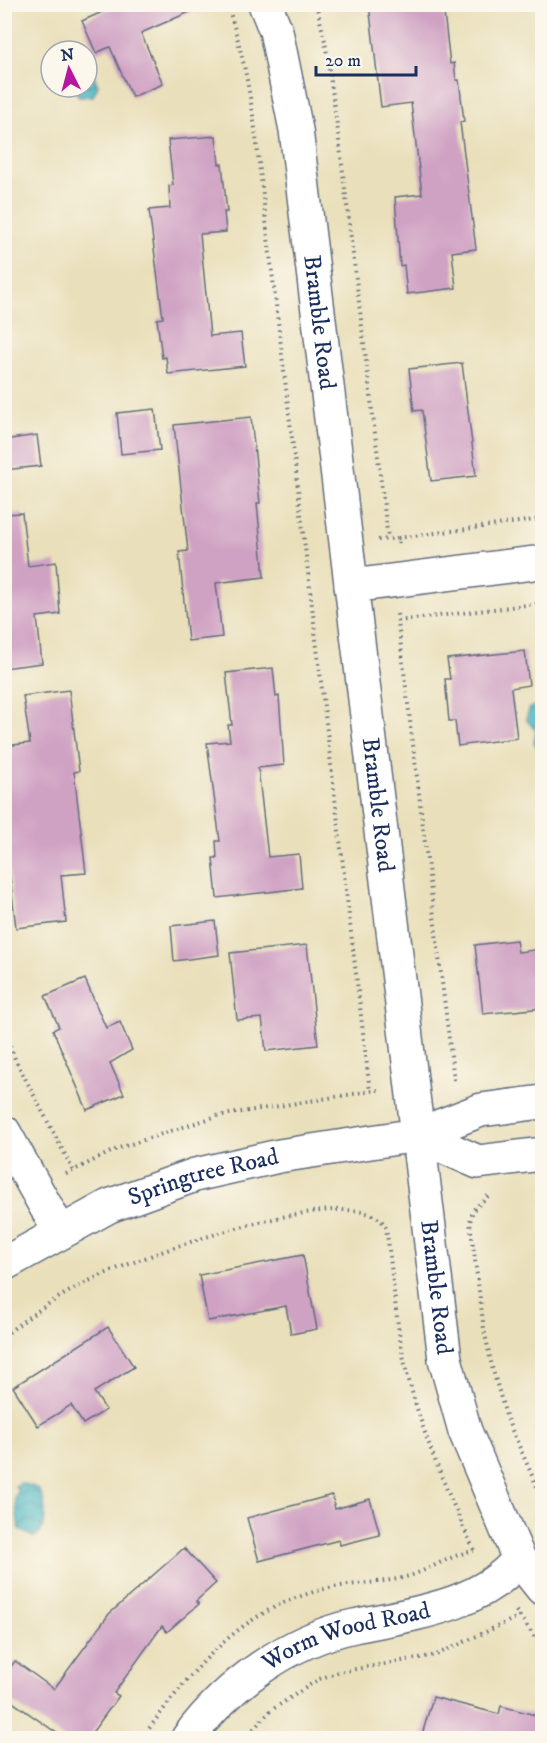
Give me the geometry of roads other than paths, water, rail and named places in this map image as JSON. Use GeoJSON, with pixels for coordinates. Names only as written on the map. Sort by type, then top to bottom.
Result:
{"type":"FeatureCollection","features":[{"type":"Feature","properties":{"kind":"street","name":"Bramble Road"},"geometry":{"type":"LineString","coordinates":[[265,4],[276,31],[296,130],[445,1359],[465,1431],[535,1600]]}},
{"type":"Feature","properties":{"kind":"street"},"geometry":{"type":"LineString","coordinates":[[351,586],[543,562]]}},
{"type":"Feature","properties":{"kind":"street","name":"Springtree Road"},"geometry":{"type":"LineString","coordinates":[[4,1264],[109,1206],[195,1175],[279,1155],[417,1135],[481,1110],[543,1102]]}},
{"type":"Feature","properties":{"kind":"street"},"geometry":{"type":"LineString","coordinates":[[4,1132],[60,1232]]}},
{"type":"Feature","properties":{"kind":"street"},"geometry":{"type":"LineString","coordinates":[[417,1135],[478,1162],[543,1154]]}},
{"type":"Feature","properties":{"kind":"street","name":"Worm Wood Road"},"geometry":{"type":"LineString","coordinates":[[188,1738],[198,1724],[242,1681],[268,1663],[324,1635],[439,1608],[507,1574],[519,1559]]}},
{"type":"Feature","properties":{"kind":"water"},"geometry":{"type":"Polygon","coordinates":[[[542,702],[542,755],[534,742],[536,731],[526,719],[530,708],[542,702]]]}},
{"type":"Feature","properties":{"kind":"water"},"geometry":{"type":"Polygon","coordinates":[[[21,1483],[36,1488],[41,1494],[45,1508],[42,1529],[33,1537],[19,1529],[15,1498],[18,1490],[15,1486],[21,1483]]]}}]}
